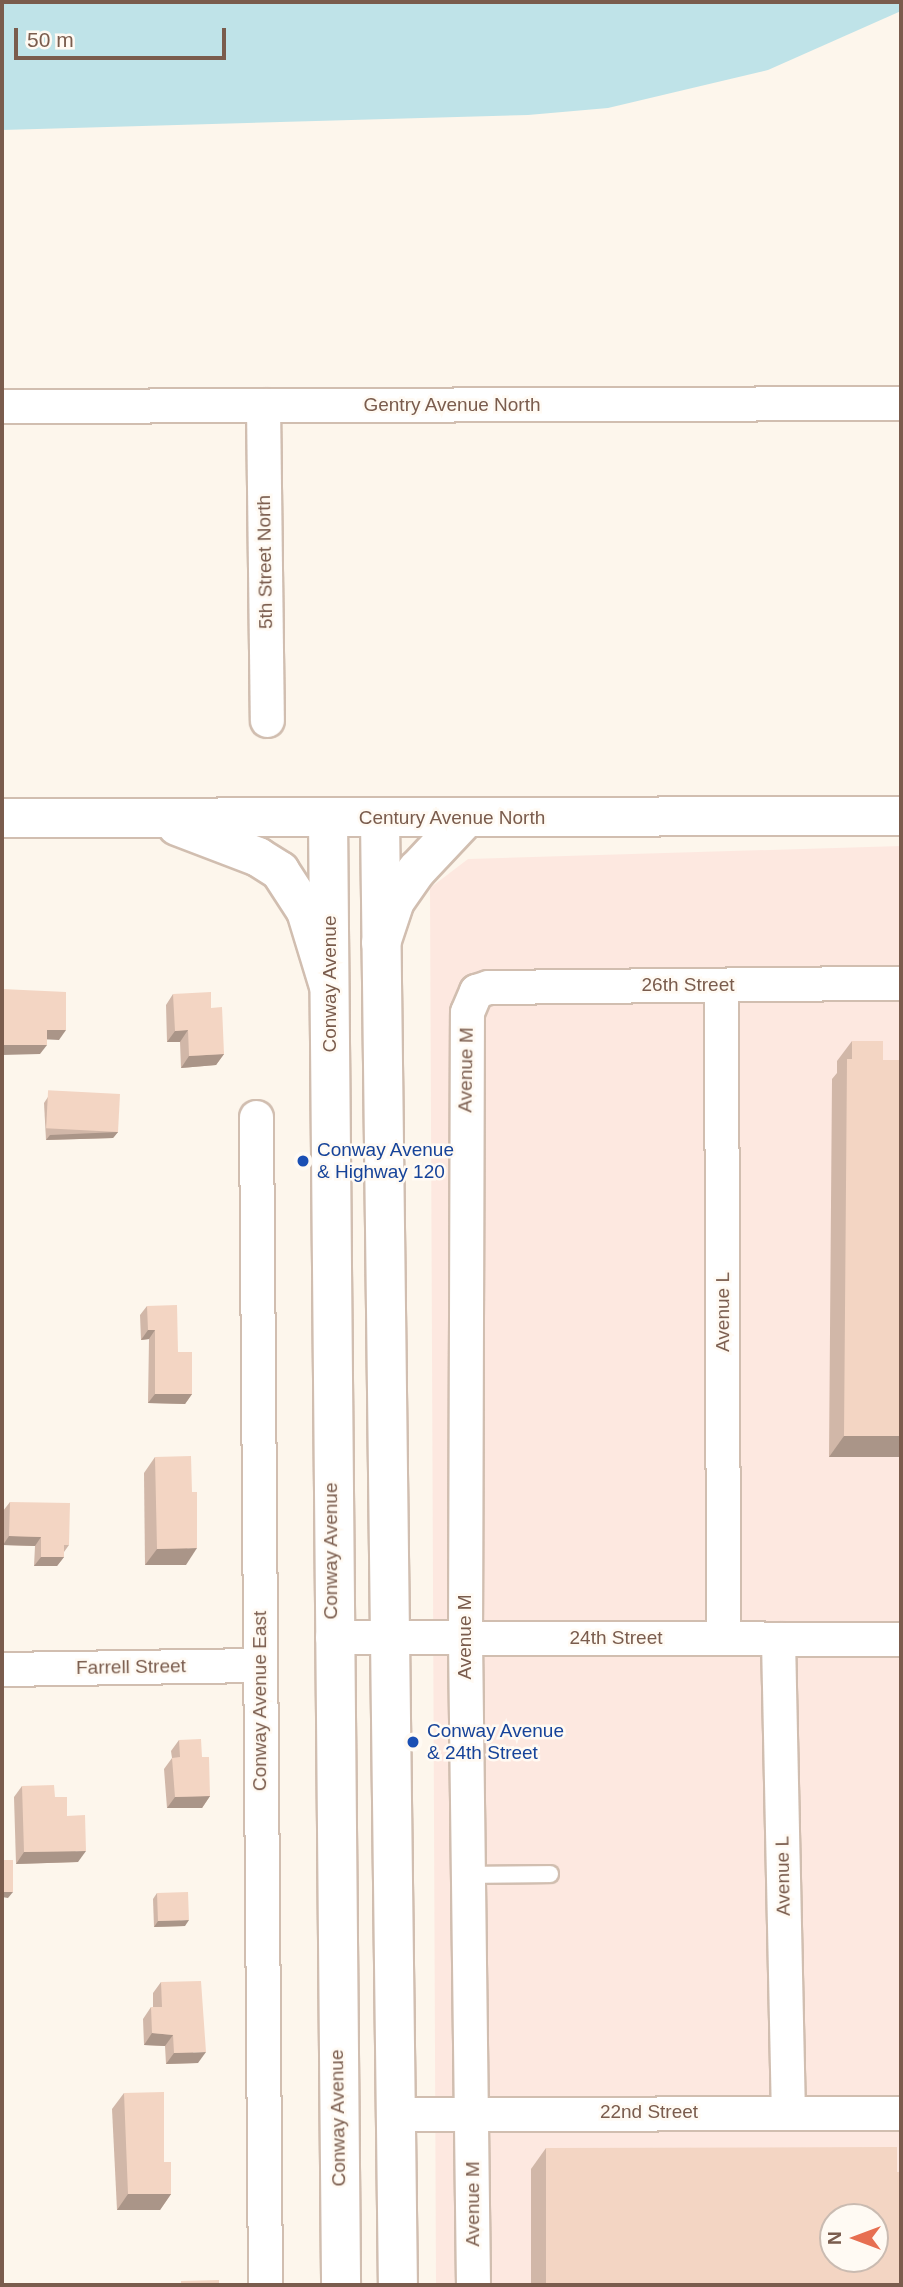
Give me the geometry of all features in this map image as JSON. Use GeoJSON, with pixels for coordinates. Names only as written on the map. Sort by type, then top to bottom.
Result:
{"type":"FeatureCollection","features":[{"type":"Feature","properties":{"kind":"street","name":"Gentry Avenue North"},"geometry":{"type":"LineString","coordinates":[[2,406],[901,403]]}},
{"type":"Feature","properties":{"kind":"street","name":"5th Street North"},"geometry":{"type":"LineString","coordinates":[[264,405],[267,720]]}},
{"type":"Feature","properties":{"kind":"street","name":"Century Avenue North"},"geometry":{"type":"LineString","coordinates":[[2,818],[901,816]]}},
{"type":"Feature","properties":{"kind":"street","name":"Conway Avenue"},"geometry":{"type":"LineString","coordinates":[[328,817],[332,1637],[341,2285]]}},
{"type":"Feature","properties":{"kind":"street"},"geometry":{"type":"LineString","coordinates":[[155,818],[258,857],[280,871],[306,911],[329,986]]}},
{"type":"Feature","properties":{"kind":"street"},"geometry":{"type":"LineString","coordinates":[[380,818],[398,2285]]}},
{"type":"Feature","properties":{"kind":"street"},"geometry":{"type":"LineString","coordinates":[[381,943],[396,901],[410,880],[466,818]]}},
{"type":"Feature","properties":{"kind":"street","name":"26th Street"},"geometry":{"type":"LineString","coordinates":[[476,991],[600,984],[901,984]]}},
{"type":"Feature","properties":{"kind":"street","name":"Avenue L"},"geometry":{"type":"LineString","coordinates":[[722,986],[723,1638]]}},
{"type":"Feature","properties":{"kind":"street","name":"Avenue M"},"geometry":{"type":"LineString","coordinates":[[473,2285],[465,1638],[465,1035],[476,991]]}},
{"type":"Feature","properties":{"kind":"street","name":"Conway Avenue East"},"geometry":{"type":"LineString","coordinates":[[256,1117],[265,2285]]}},
{"type":"Feature","properties":{"kind":"street","name":"24th Street"},"geometry":{"type":"LineString","coordinates":[[332,1637],[901,1639]]}},
{"type":"Feature","properties":{"kind":"street","name":"Avenue L"},"geometry":{"type":"LineString","coordinates":[[778,1639],[788,2113]]}},
{"type":"Feature","properties":{"kind":"street","name":"Farrell Street"},"geometry":{"type":"LineString","coordinates":[[2,1669],[260,1665]]}},
{"type":"Feature","properties":{"kind":"street","name":"22nd Street"},"geometry":{"type":"LineString","coordinates":[[397,2114],[472,2111],[901,2113]]}},
{"type":"Feature","properties":{"kind":"lane"},"geometry":{"type":"LineString","coordinates":[[469,1875],[550,1874]]}},
{"type":"Feature","properties":{"kind":"shaded area"},"geometry":{"type":"Polygon","coordinates":[[[901,846],[901,2285],[436,2285],[430,888],[468,859],[901,846]]]}},
{"type":"Feature","properties":{"kind":"water"},"geometry":{"type":"Polygon","coordinates":[[[2,2],[901,2],[901,11],[768,70],[608,108],[528,115],[2,130],[2,2]]]}},
{"type":"Feature","properties":{"kind":"building"},"geometry":{"type":"Polygon","coordinates":[[[2,989],[66,992],[66,1030],[47,1030],[47,1045],[2,1045],[2,989]]]}},
{"type":"Feature","properties":{"kind":"building"},"geometry":{"type":"Polygon","coordinates":[[[211,992],[211,1008],[222,1007],[224,1054],[189,1056],[188,1030],[175,1031],[173,994],[211,992]]]}},
{"type":"Feature","properties":{"kind":"building"},"geometry":{"type":"Polygon","coordinates":[[[852,1041],[883,1041],[883,1060],[901,1060],[901,1436],[844,1436],[847,1059],[852,1059],[852,1041]]]}},
{"type":"Feature","properties":{"kind":"building"},"geometry":{"type":"Polygon","coordinates":[[[48,1090],[120,1094],[118,1132],[46,1128],[48,1090]]]}},
{"type":"Feature","properties":{"kind":"building"},"geometry":{"type":"Polygon","coordinates":[[[177,1305],[178,1352],[192,1352],[192,1394],[155,1394],[155,1330],[148,1330],[147,1306],[177,1305]]]}},
{"type":"Feature","properties":{"kind":"building"},"geometry":{"type":"Polygon","coordinates":[[[191,1456],[192,1492],[197,1492],[197,1548],[157,1549],[155,1457],[191,1456]]]}},
{"type":"Feature","properties":{"kind":"building"},"geometry":{"type":"Polygon","coordinates":[[[10,1502],[70,1503],[69,1545],[64,1545],[64,1557],[41,1557],[41,1537],[9,1536],[10,1502]]]}},
{"type":"Feature","properties":{"kind":"building"},"geometry":{"type":"Polygon","coordinates":[[[201,1739],[202,1757],[209,1757],[210,1796],[175,1797],[172,1758],[180,1757],[179,1740],[201,1739]]]}},
{"type":"Feature","properties":{"kind":"building"},"geometry":{"type":"Polygon","coordinates":[[[54,1785],[55,1797],[67,1797],[67,1816],[85,1815],[86,1851],[24,1852],[22,1786],[54,1785]]]}},
{"type":"Feature","properties":{"kind":"building"},"geometry":{"type":"Polygon","coordinates":[[[2,1860],[13,1860],[13,1892],[2,1892],[2,1860]]]}},
{"type":"Feature","properties":{"kind":"building"},"geometry":{"type":"Polygon","coordinates":[[[188,1892],[189,1920],[158,1921],[157,1893],[188,1892]]]}},
{"type":"Feature","properties":{"kind":"building"},"geometry":{"type":"Polygon","coordinates":[[[201,1981],[206,2052],[174,2053],[173,2035],[152,2033],[151,2007],[162,2007],[161,1982],[201,1981]]]}},
{"type":"Feature","properties":{"kind":"building"},"geometry":{"type":"Polygon","coordinates":[[[164,2092],[164,2162],[171,2162],[171,2194],[128,2194],[124,2093],[164,2092]]]}},
{"type":"Feature","properties":{"kind":"building"},"geometry":{"type":"Polygon","coordinates":[[[897,2147],[897,2172],[901,2172],[901,2285],[546,2285],[546,2148],[897,2147]]]}},
{"type":"Feature","properties":{"kind":"building"},"geometry":{"type":"Polygon","coordinates":[[[219,2280],[219,2285],[181,2285],[181,2281],[219,2280]]]}},
{"type":"Feature","properties":{"kind":"place","name":"Conway Avenue & Highway 120"},"geometry":{"type":"Point","coordinates":[303,1161]}},
{"type":"Feature","properties":{"kind":"place","name":"Conway Avenue & 24th Street"},"geometry":{"type":"Point","coordinates":[413,1742]}}]}
